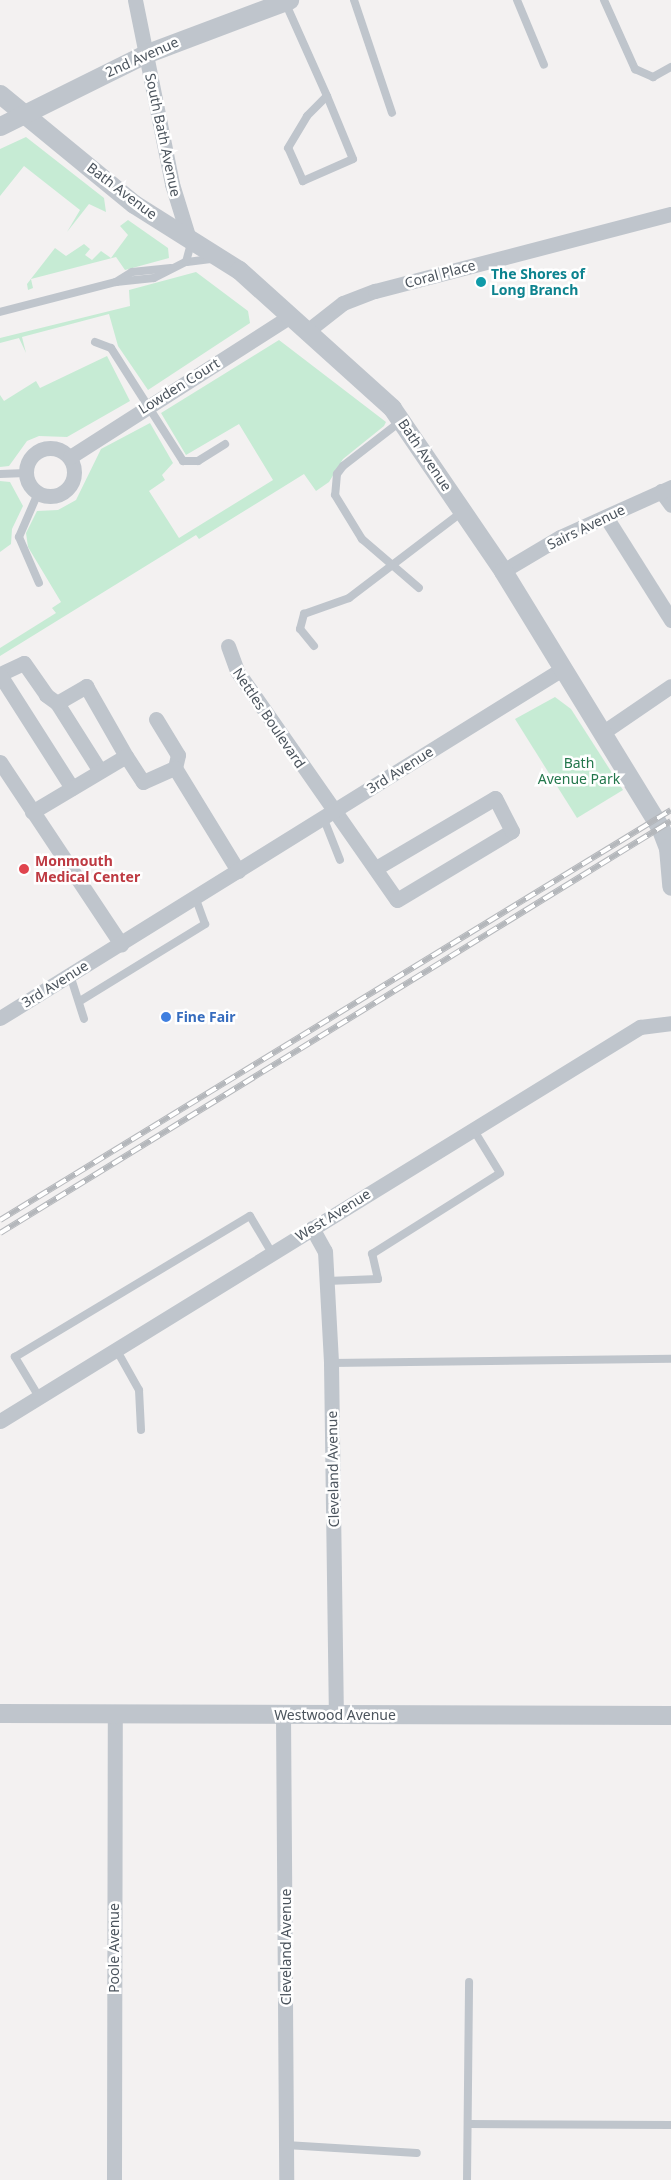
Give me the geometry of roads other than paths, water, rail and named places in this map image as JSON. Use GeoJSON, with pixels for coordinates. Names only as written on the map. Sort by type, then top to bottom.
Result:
{"type":"FeatureCollection","features":[{"type":"Feature","properties":{"kind":"street","name":"South Bath Avenue"},"geometry":{"type":"LineString","coordinates":[[134,0],[176,197],[190,239]]}},
{"type":"Feature","properties":{"kind":"street","name":"2nd Avenue"},"geometry":{"type":"LineString","coordinates":[[0,126],[145,54],[287,1]]}},
{"type":"Feature","properties":{"kind":"street","name":"Bath Avenue"},"geometry":{"type":"LineString","coordinates":[[0,94],[147,212],[239,270],[402,420],[462,512],[503,570],[562,670],[660,826],[671,886]]}},
{"type":"Feature","properties":{"kind":"street"},"geometry":{"type":"LineString","coordinates":[[147,212],[167,214],[176,197]]}},
{"type":"Feature","properties":{"kind":"street","name":"Coral Place"},"geometry":{"type":"LineString","coordinates":[[306,332],[343,302],[375,291],[671,214]]}},
{"type":"Feature","properties":{"kind":"street","name":"Lowden Court"},"geometry":{"type":"LineString","coordinates":[[70,458],[147,406],[289,317]]}},
{"type":"Feature","properties":{"kind":"street"},"geometry":{"type":"LineString","coordinates":[[57,449],[70,458],[75,472],[70,487],[57,496],[38,493],[26,473],[29,460],[41,450],[57,449]]}},
{"type":"Feature","properties":{"kind":"street"},"geometry":{"type":"LineString","coordinates":[[666,489],[671,505]]}},
{"type":"Feature","properties":{"kind":"street","name":"Sairs Avenue"},"geometry":{"type":"LineString","coordinates":[[503,570],[606,517],[666,489]]}},
{"type":"Feature","properties":{"kind":"street"},"geometry":{"type":"LineString","coordinates":[[606,517],[671,620]]}},
{"type":"Feature","properties":{"kind":"street","name":"Nettles Boulevard"},"geometry":{"type":"LineString","coordinates":[[228,646],[236,671],[262,701],[318,792],[329,814],[376,868],[398,900],[512,831],[495,798],[376,868]]}},
{"type":"Feature","properties":{"kind":"street"},"geometry":{"type":"LineString","coordinates":[[72,788],[0,674],[24,663],[46,695],[58,703],[100,771]]}},
{"type":"Feature","properties":{"kind":"street","name":"3rd Avenue"},"geometry":{"type":"LineString","coordinates":[[0,1018],[562,670]]}},
{"type":"Feature","properties":{"kind":"street"},"geometry":{"type":"LineString","coordinates":[[58,703],[86,686],[143,782],[175,768]]}},
{"type":"Feature","properties":{"kind":"street"},"geometry":{"type":"LineString","coordinates":[[602,733],[671,686]]}},
{"type":"Feature","properties":{"kind":"street"},"geometry":{"type":"LineString","coordinates":[[156,719],[178,755],[175,768],[238,870]]}},
{"type":"Feature","properties":{"kind":"street"},"geometry":{"type":"LineString","coordinates":[[32,812],[126,756]]}},
{"type":"Feature","properties":{"kind":"street"},"geometry":{"type":"LineString","coordinates":[[0,762],[121,944]]}},
{"type":"Feature","properties":{"kind":"street","name":"West Avenue"},"geometry":{"type":"LineString","coordinates":[[0,1421],[640,1026],[671,1022]]}},
{"type":"Feature","properties":{"kind":"street","name":"Cleveland Avenue"},"geometry":{"type":"LineString","coordinates":[[312,1228],[325,1251],[327,1281],[331,1363],[336,1714]]}},
{"type":"Feature","properties":{"kind":"street","name":"Westwood Avenue"},"geometry":{"type":"LineString","coordinates":[[0,1713],[115,1715],[671,1715]]}},
{"type":"Feature","properties":{"kind":"street","name":"Cleveland Avenue"},"geometry":{"type":"LineString","coordinates":[[283,1714],[286,2180]]}},
{"type":"Feature","properties":{"kind":"street","name":"Poole Avenue"},"geometry":{"type":"LineString","coordinates":[[114,2180],[115,1715]]}},
{"type":"Feature","properties":{"kind":"lane"},"geometry":{"type":"LineString","coordinates":[[354,0],[392,113]]}},
{"type":"Feature","properties":{"kind":"lane"},"geometry":{"type":"LineString","coordinates":[[517,0],[544,65]]}},
{"type":"Feature","properties":{"kind":"lane"},"geometry":{"type":"LineString","coordinates":[[604,0],[636,70],[653,77],[671,67]]}},
{"type":"Feature","properties":{"kind":"lane"},"geometry":{"type":"LineString","coordinates":[[287,1],[327,96],[353,159],[303,181],[288,148],[307,116],[327,96]]}},
{"type":"Feature","properties":{"kind":"lane"},"geometry":{"type":"LineString","coordinates":[[180,265],[191,257],[190,239]]}},
{"type":"Feature","properties":{"kind":"lane"},"geometry":{"type":"LineString","coordinates":[[0,312],[116,282],[154,278],[171,268],[208,258],[239,270]]}},
{"type":"Feature","properties":{"kind":"lane"},"geometry":{"type":"LineString","coordinates":[[96,342],[111,348],[183,461],[198,461],[226,444]]}},
{"type":"Feature","properties":{"kind":"lane"},"geometry":{"type":"LineString","coordinates":[[402,420],[343,466],[334,486],[338,504],[356,531],[419,588]]}},
{"type":"Feature","properties":{"kind":"lane"},"geometry":{"type":"LineString","coordinates":[[0,474],[26,473]]}},
{"type":"Feature","properties":{"kind":"lane"},"geometry":{"type":"LineString","coordinates":[[38,493],[19,536],[39,583]]}},
{"type":"Feature","properties":{"kind":"lane"},"geometry":{"type":"LineString","coordinates":[[314,646],[300,629],[304,614],[349,598],[394,564],[410,547],[462,512]]}},
{"type":"Feature","properties":{"kind":"lane"},"geometry":{"type":"LineString","coordinates":[[329,814],[340,860]]}},
{"type":"Feature","properties":{"kind":"lane"},"geometry":{"type":"LineString","coordinates":[[80,1001],[205,924],[195,897]]}},
{"type":"Feature","properties":{"kind":"lane"},"geometry":{"type":"LineString","coordinates":[[70,975],[80,1001],[84,1019]]}},
{"type":"Feature","properties":{"kind":"lane"},"geometry":{"type":"LineString","coordinates":[[327,1281],[378,1279],[372,1254],[500,1173],[473,1129]]}},
{"type":"Feature","properties":{"kind":"lane"},"geometry":{"type":"LineString","coordinates":[[39,1397],[15,1358],[250,1216],[272,1253]]}},
{"type":"Feature","properties":{"kind":"lane"},"geometry":{"type":"LineString","coordinates":[[116,1349],[140,1390],[141,1430]]}},
{"type":"Feature","properties":{"kind":"lane"},"geometry":{"type":"LineString","coordinates":[[331,1363],[671,1359]]}},
{"type":"Feature","properties":{"kind":"lane"},"geometry":{"type":"LineString","coordinates":[[467,2180],[469,1982]]}},
{"type":"Feature","properties":{"kind":"lane"},"geometry":{"type":"LineString","coordinates":[[469,2124],[671,2125]]}},
{"type":"Feature","properties":{"kind":"lane"},"geometry":{"type":"LineString","coordinates":[[286,2145],[417,2153]]}},
{"type":"Feature","properties":{"kind":"railway"},"geometry":{"type":"LineString","coordinates":[[0,1220],[671,810]]}},
{"type":"Feature","properties":{"kind":"railway"},"geometry":{"type":"LineString","coordinates":[[0,1233],[671,821]]}},
{"type":"Feature","properties":{"kind":"place","name":"The Shores of Long Branch"},"geometry":{"type":"Point","coordinates":[481,282]}},
{"type":"Feature","properties":{"kind":"place","name":"Monmouth Medical Center"},"geometry":{"type":"Point","coordinates":[24,869]}},
{"type":"Feature","properties":{"kind":"place","name":"Fine Fair"},"geometry":{"type":"Point","coordinates":[166,1017]}},
{"type":"Feature","properties":{"kind":"park label","name":"Bath Avenue Park"},"geometry":{"type":"Point","coordinates":[579,772]}}]}
